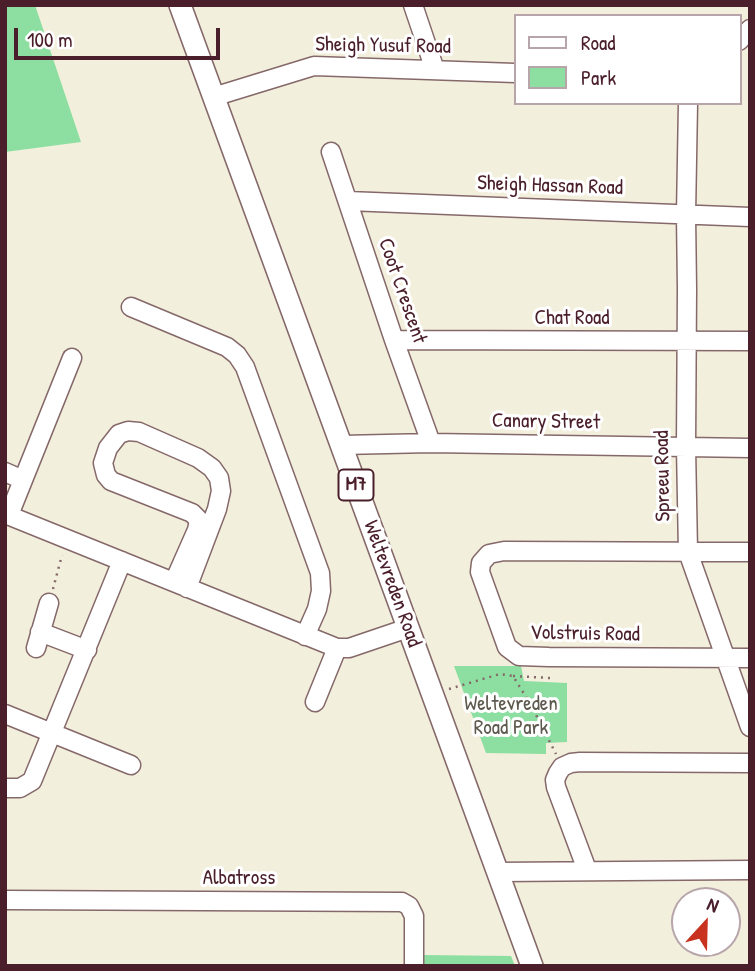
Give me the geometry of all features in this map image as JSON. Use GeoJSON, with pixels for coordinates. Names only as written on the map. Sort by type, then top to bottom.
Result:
{"type":"FeatureCollection","features":[{"type":"Feature","properties":{"kind":"main road","name":"Weltevreden Road"},"geometry":{"type":"LineString","coordinates":[[180,5],[532,966]]}},
{"type":"Feature","properties":{"kind":"street"},"geometry":{"type":"LineString","coordinates":[[413,5],[435,70]]}},
{"type":"Feature","properties":{"kind":"street","name":"Sheigh Yusuf Road"},"geometry":{"type":"LineString","coordinates":[[213,97],[314,66],[514,73]]}},
{"type":"Feature","properties":{"kind":"street","name":"Spreeu Road"},"geometry":{"type":"LineString","coordinates":[[688,105],[685,215],[688,552],[750,727]]}},
{"type":"Feature","properties":{"kind":"street","name":"Coot Crescent"},"geometry":{"type":"LineString","coordinates":[[331,152],[431,443]]}},
{"type":"Feature","properties":{"kind":"street","name":"Sheigh Hassan Road"},"geometry":{"type":"LineString","coordinates":[[348,201],[750,217]]}},
{"type":"Feature","properties":{"kind":"street"},"geometry":{"type":"LineString","coordinates":[[131,307],[227,347],[245,367],[320,573],[321,591],[317,609],[305,636]]}},
{"type":"Feature","properties":{"kind":"street","name":"Chat Road"},"geometry":{"type":"LineString","coordinates":[[394,340],[750,341]]}},
{"type":"Feature","properties":{"kind":"street"},"geometry":{"type":"LineString","coordinates":[[72,358],[7,514],[337,648],[349,648],[408,628]]}},
{"type":"Feature","properties":{"kind":"street"},"geometry":{"type":"LineString","coordinates":[[139,432],[198,458],[212,468],[219,478],[221,491],[218,509],[181,585],[199,520],[192,513],[111,481],[106,475],[103,463],[108,448],[119,434],[139,432]]}},
{"type":"Feature","properties":{"kind":"street","name":"Canary Street"},"geometry":{"type":"LineString","coordinates":[[342,445],[431,443],[750,448]]}},
{"type":"Feature","properties":{"kind":"street"},"geometry":{"type":"LineString","coordinates":[[5,472],[23,480]]}},
{"type":"Feature","properties":{"kind":"street","name":"Volstruis Road"},"geometry":{"type":"LineString","coordinates":[[688,552],[504,551],[489,554],[481,564],[480,572],[507,647],[519,656],[750,658]]}},
{"type":"Feature","properties":{"kind":"street"},"geometry":{"type":"LineString","coordinates":[[688,552],[750,552]]}},
{"type":"Feature","properties":{"kind":"street"},"geometry":{"type":"LineString","coordinates":[[5,788],[20,788],[32,781],[122,561]]}},
{"type":"Feature","properties":{"kind":"street"},"geometry":{"type":"LineString","coordinates":[[49,603],[38,640],[87,650]]}},
{"type":"Feature","properties":{"kind":"street"},"geometry":{"type":"LineString","coordinates":[[315,702],[337,648]]}},
{"type":"Feature","properties":{"kind":"street"},"geometry":{"type":"LineString","coordinates":[[5,714],[131,765]]}},
{"type":"Feature","properties":{"kind":"street"},"geometry":{"type":"LineString","coordinates":[[587,870],[556,787],[555,780],[562,767],[580,762],[750,763]]}},
{"type":"Feature","properties":{"kind":"street"},"geometry":{"type":"LineString","coordinates":[[498,872],[750,870]]}},
{"type":"Feature","properties":{"kind":"street","name":"Albatross"},"geometry":{"type":"LineString","coordinates":[[5,900],[398,901],[406,903],[414,912],[414,966]]}},
{"type":"Feature","properties":{"kind":"path"},"geometry":{"type":"LineString","coordinates":[[49,603],[66,538]]}},
{"type":"Feature","properties":{"kind":"path"},"geometry":{"type":"LineString","coordinates":[[449,689],[499,674],[550,678],[550,671]]}},
{"type":"Feature","properties":{"kind":"path"},"geometry":{"type":"LineString","coordinates":[[513,676],[558,759]]}},
{"type":"Feature","properties":{"kind":"green space"},"geometry":{"type":"Polygon","coordinates":[[[5,5],[35,5],[81,142],[5,152],[5,5]]]}},
{"type":"Feature","properties":{"kind":"green space","name":"Weltevreden Road Park"},"geometry":{"type":"Polygon","coordinates":[[[454,666],[521,666],[524,681],[567,683],[567,742],[546,743],[546,754],[486,753],[454,666]]]}},
{"type":"Feature","properties":{"kind":"green space"},"geometry":{"type":"Polygon","coordinates":[[[422,955],[511,956],[515,966],[422,966],[422,955]]]}}]}
